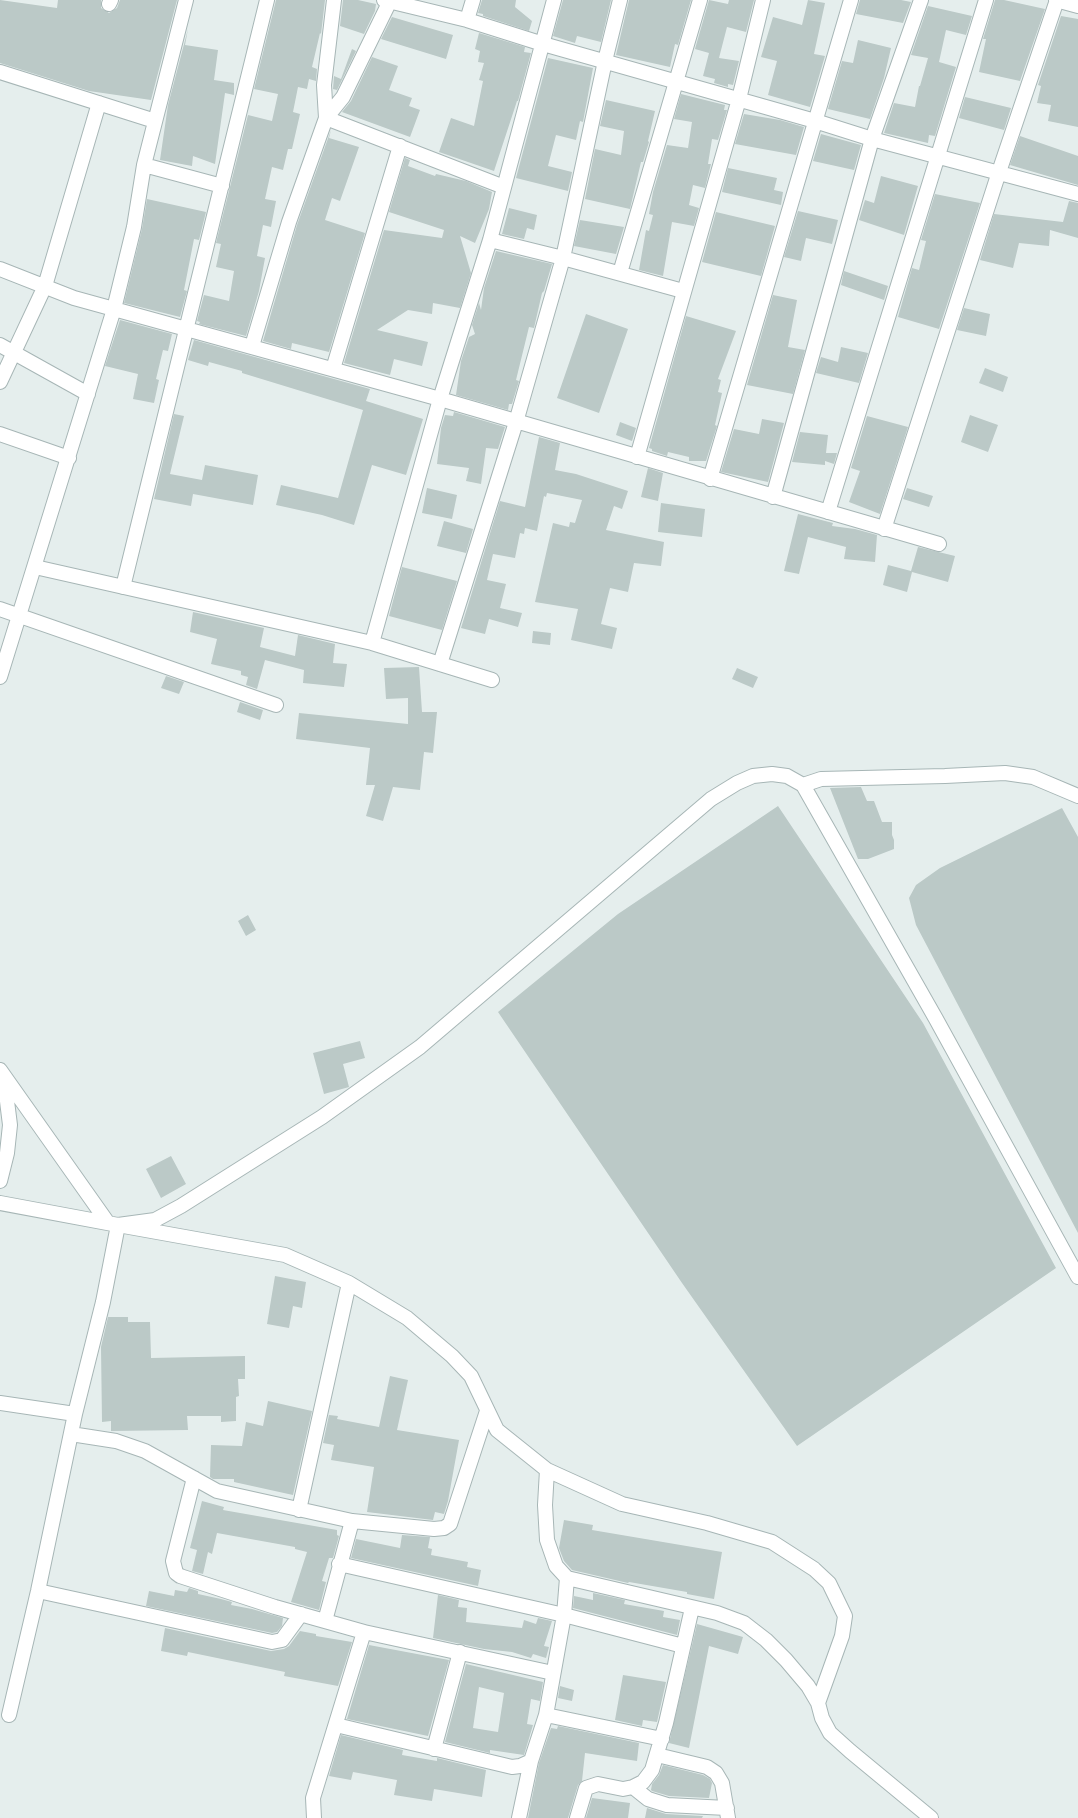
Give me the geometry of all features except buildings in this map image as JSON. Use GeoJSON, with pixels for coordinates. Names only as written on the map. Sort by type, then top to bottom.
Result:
{"type":"FeatureCollection","features":[{"type":"Feature","properties":{"kind":"street"},"geometry":{"type":"LineString","coordinates":[[1,671],[20,616],[114,308],[134,227],[144,165],[186,0]]}},
{"type":"Feature","properties":{"kind":"street"},"geometry":{"type":"LineString","coordinates":[[123,587],[267,0]]}},
{"type":"Feature","properties":{"kind":"street"},"geometry":{"type":"LineString","coordinates":[[326,118],[324,85],[334,0]]}},
{"type":"Feature","properties":{"kind":"street"},"geometry":{"type":"LineString","coordinates":[[467,20],[473,0]]}},
{"type":"Feature","properties":{"kind":"street"},"geometry":{"type":"LineString","coordinates":[[372,643],[440,399],[490,240],[554,0]]}},
{"type":"Feature","properties":{"kind":"street"},"geometry":{"type":"LineString","coordinates":[[440,664],[516,422],[563,258],[620,0]]}},
{"type":"Feature","properties":{"kind":"street"},"geometry":{"type":"LineString","coordinates":[[620,273],[700,0]]}},
{"type":"Feature","properties":{"kind":"street"},"geometry":{"type":"LineString","coordinates":[[636,457],[739,99],[763,0]]}},
{"type":"Feature","properties":{"kind":"street"},"geometry":{"type":"LineString","coordinates":[[710,479],[850,0]]}},
{"type":"Feature","properties":{"kind":"street"},"geometry":{"type":"LineString","coordinates":[[772,497],[872,139],[921,0]]}},
{"type":"Feature","properties":{"kind":"street"},"geometry":{"type":"LineString","coordinates":[[828,512],[986,0]]}},
{"type":"Feature","properties":{"kind":"street"},"geometry":{"type":"LineString","coordinates":[[884,528],[999,172],[1057,0],[1078,6]]}},
{"type":"Feature","properties":{"kind":"street"},"geometry":{"type":"LineString","coordinates":[[252,346],[289,222],[326,118],[343,97],[387,1],[414,4],[676,83],[739,99],[872,139],[1078,194]]}},
{"type":"Feature","properties":{"kind":"street"},"geometry":{"type":"LineString","coordinates":[[0,72],[155,121]]}},
{"type":"Feature","properties":{"kind":"street"},"geometry":{"type":"LineString","coordinates":[[0,382],[44,286],[99,103]]}},
{"type":"Feature","properties":{"kind":"street"},"geometry":{"type":"LineString","coordinates":[[326,118],[504,187]]}},
{"type":"Feature","properties":{"kind":"street"},"geometry":{"type":"LineString","coordinates":[[333,369],[400,146]]}},
{"type":"Feature","properties":{"kind":"street"},"geometry":{"type":"LineString","coordinates":[[144,165],[222,186]]}},
{"type":"Feature","properties":{"kind":"street"},"geometry":{"type":"LineString","coordinates":[[490,240],[683,291]]}},
{"type":"Feature","properties":{"kind":"street"},"geometry":{"type":"LineString","coordinates":[[0,269],[74,298],[440,399],[939,544]]}},
{"type":"Feature","properties":{"kind":"street"},"geometry":{"type":"LineString","coordinates":[[0,346],[88,394]]}},
{"type":"Feature","properties":{"kind":"street"},"geometry":{"type":"LineString","coordinates":[[0,434],[68,458]]}},
{"type":"Feature","properties":{"kind":"street"},"geometry":{"type":"LineString","coordinates":[[35,567],[372,643],[492,680]]}},
{"type":"Feature","properties":{"kind":"street"},"geometry":{"type":"LineString","coordinates":[[0,609],[276,705]]}},
{"type":"Feature","properties":{"kind":"street"},"geometry":{"type":"LineString","coordinates":[[803,785],[821,779],[1005,773],[1033,776],[1078,796]]}},
{"type":"Feature","properties":{"kind":"street"},"geometry":{"type":"LineString","coordinates":[[113,1224],[156,1220],[322,1117],[420,1047],[711,799],[737,783],[753,776],[772,774],[787,776],[803,785],[1078,1277]]}},
{"type":"Feature","properties":{"kind":"street"},"geometry":{"type":"LineString","coordinates":[[0,1070],[113,1224],[103,1302],[75,1414],[38,1591],[9,1715]]}},
{"type":"Feature","properties":{"kind":"street"},"geometry":{"type":"LineString","coordinates":[[0,1079],[6,1093],[10,1126],[7,1153],[0,1181]]}},
{"type":"Feature","properties":{"kind":"street"},"geometry":{"type":"LineString","coordinates":[[0,1203],[285,1255],[349,1283],[407,1318],[452,1356],[470,1376],[497,1430],[547,1470],[622,1504],[707,1523],[772,1542],[814,1569],[829,1583],[845,1616],[842,1636],[818,1703]]}},
{"type":"Feature","properties":{"kind":"street"},"geometry":{"type":"LineString","coordinates":[[298,1510],[349,1283]]}},
{"type":"Feature","properties":{"kind":"street"},"geometry":{"type":"LineString","coordinates":[[0,1403],[75,1414]]}},
{"type":"Feature","properties":{"kind":"street"},"geometry":{"type":"LineString","coordinates":[[71,1434],[116,1441],[145,1451],[217,1491],[352,1521],[434,1529],[444,1528],[450,1524],[487,1410]]}},
{"type":"Feature","properties":{"kind":"street"},"geometry":{"type":"LineString","coordinates":[[547,1470],[544,1505],[547,1540],[556,1566],[567,1578],[717,1613],[744,1624],[766,1640],[808,1686],[818,1703],[822,1718],[830,1732],[850,1751],[931,1818]]}},
{"type":"Feature","properties":{"kind":"street"},"geometry":{"type":"LineString","coordinates":[[194,1478],[173,1561],[176,1573],[188,1579],[364,1632],[552,1673]]}},
{"type":"Feature","properties":{"kind":"street"},"geometry":{"type":"LineString","coordinates":[[324,1621],[352,1521]]}},
{"type":"Feature","properties":{"kind":"street"},"geometry":{"type":"LineString","coordinates":[[339,1564],[564,1615],[683,1646]]}},
{"type":"Feature","properties":{"kind":"street"},"geometry":{"type":"LineString","coordinates":[[519,1818],[531,1761],[546,1716],[552,1673],[564,1615],[567,1578]]}},
{"type":"Feature","properties":{"kind":"street"},"geometry":{"type":"LineString","coordinates":[[38,1591],[272,1642],[282,1640],[301,1614]]}},
{"type":"Feature","properties":{"kind":"street"},"geometry":{"type":"LineString","coordinates":[[577,1818],[586,1788],[598,1784],[623,1789],[633,1787],[643,1782],[652,1770],[662,1739],[692,1608]]}},
{"type":"Feature","properties":{"kind":"street"},"geometry":{"type":"LineString","coordinates":[[314,1818],[313,1798],[364,1632]]}},
{"type":"Feature","properties":{"kind":"street"},"geometry":{"type":"LineString","coordinates":[[434,1749],[460,1652]]}},
{"type":"Feature","properties":{"kind":"street"},"geometry":{"type":"LineString","coordinates":[[546,1716],[662,1739]]}},
{"type":"Feature","properties":{"kind":"street"},"geometry":{"type":"LineString","coordinates":[[336,1725],[512,1767],[531,1761]]}},
{"type":"Feature","properties":{"kind":"street"},"geometry":{"type":"LineString","coordinates":[[633,1787],[648,1799],[666,1805],[728,1813],[722,1783],[716,1773],[707,1767],[657,1755]]}}]}
